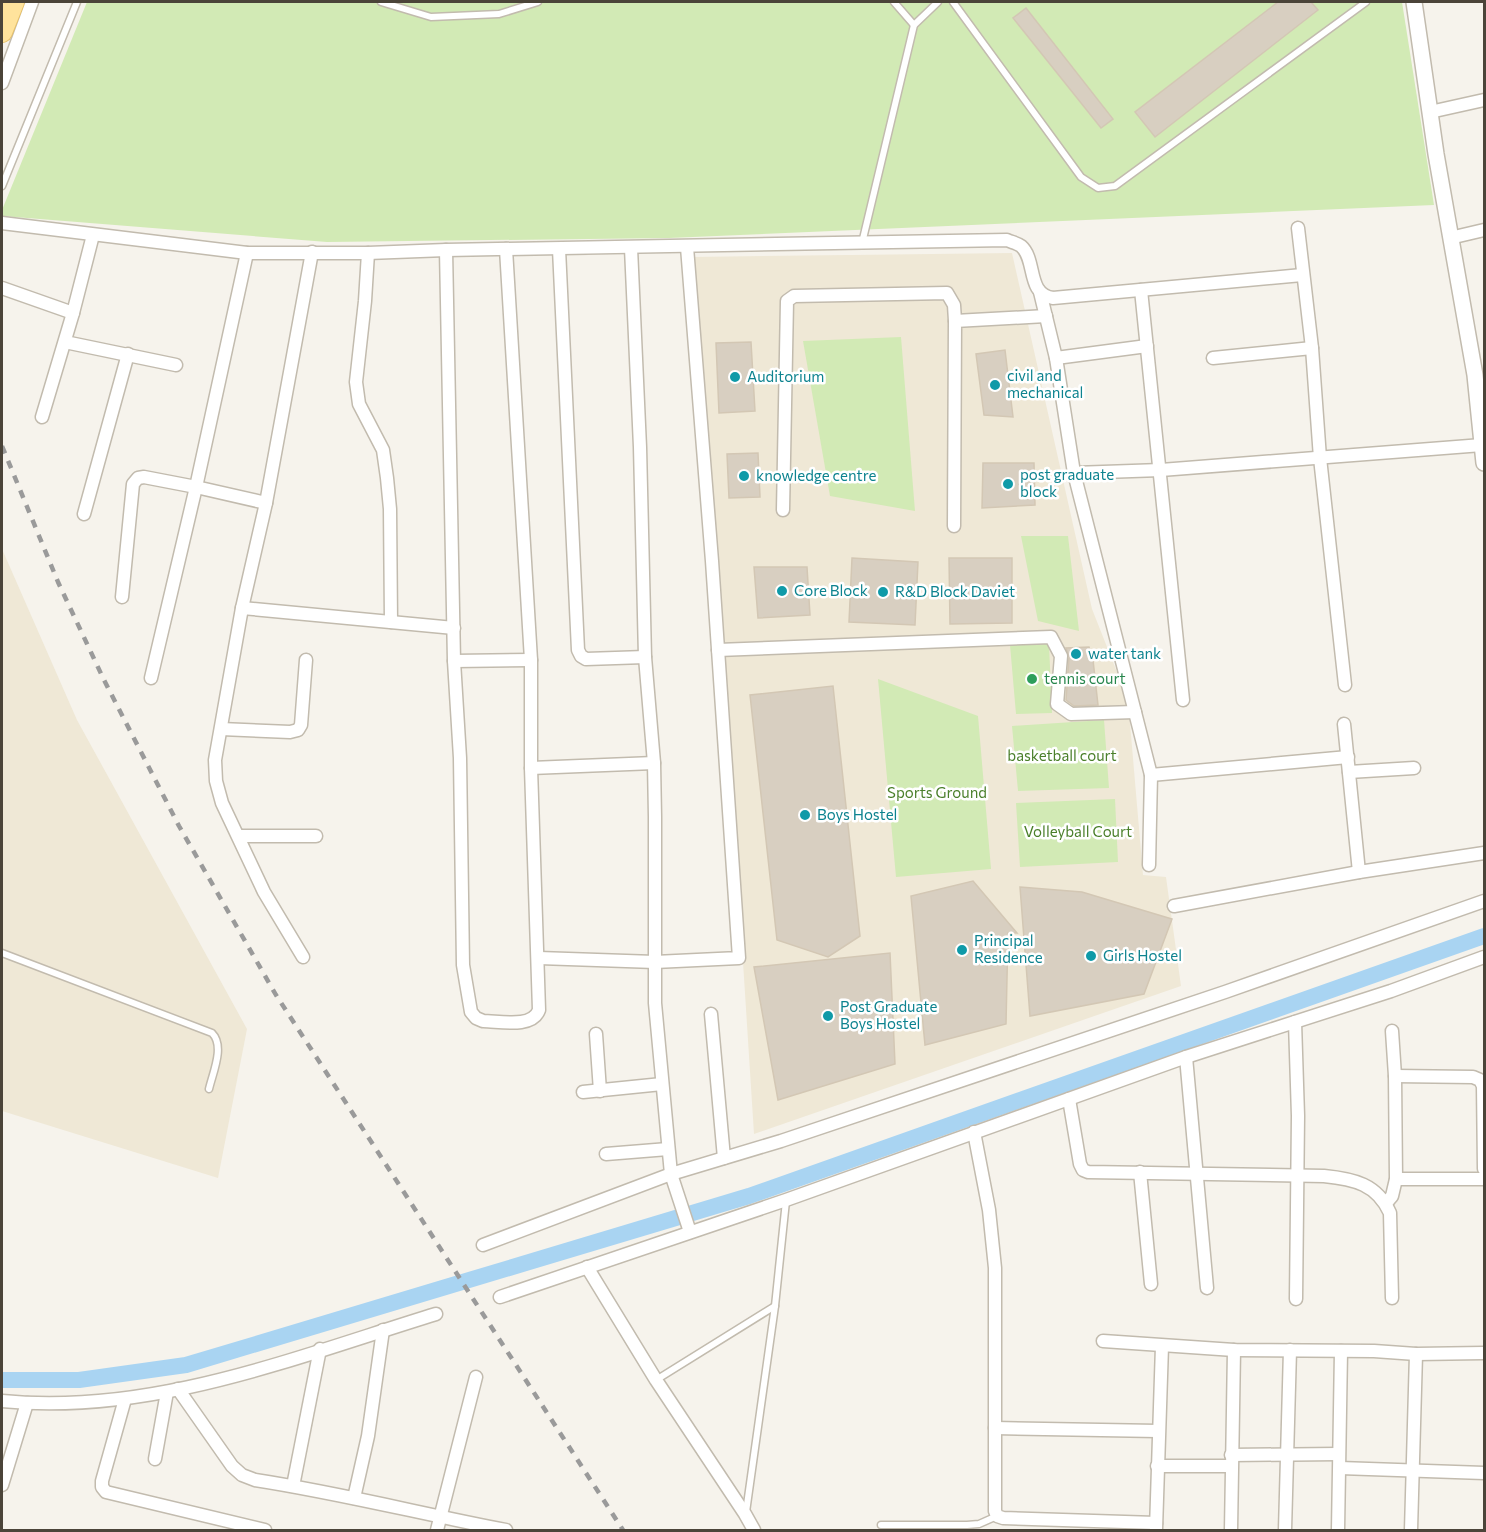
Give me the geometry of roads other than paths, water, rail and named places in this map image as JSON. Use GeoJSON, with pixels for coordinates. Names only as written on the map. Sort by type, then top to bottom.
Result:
{"type":"FeatureCollection","features":[{"type":"Feature","properties":{"kind":"main road"},"geometry":{"type":"LineString","coordinates":[[2,32],[14,2]]}},
{"type":"Feature","properties":{"kind":"street"},"geometry":{"type":"LineString","coordinates":[[2,83],[32,2]]}},
{"type":"Feature","properties":{"kind":"street"},"geometry":{"type":"LineString","coordinates":[[1414,2],[1450,238],[1474,375],[1485,463]]}},
{"type":"Feature","properties":{"kind":"street"},"geometry":{"type":"LineString","coordinates":[[1430,112],[1485,100]]}},
{"type":"Feature","properties":{"kind":"street"},"geometry":{"type":"LineString","coordinates":[[2,223],[247,253],[368,253],[1007,240],[1020,245],[1028,255],[1046,316],[1056,358],[1074,473],[1151,775],[1149,865]]}},
{"type":"Feature","properties":{"kind":"street"},"geometry":{"type":"LineString","coordinates":[[1298,228],[1345,686]]}},
{"type":"Feature","properties":{"kind":"street"},"geometry":{"type":"LineString","coordinates":[[1450,238],[1485,230]]}},
{"type":"Feature","properties":{"kind":"street"},"geometry":{"type":"LineString","coordinates":[[42,417],[65,342],[93,235]]}},
{"type":"Feature","properties":{"kind":"street"},"geometry":{"type":"LineString","coordinates":[[539,958],[655,962],[739,957],[687,246]]}},
{"type":"Feature","properties":{"kind":"street"},"geometry":{"type":"LineString","coordinates":[[631,248],[640,447],[645,657],[654,763],[655,1003],[671,1174],[690,1232]]}},
{"type":"Feature","properties":{"kind":"street"},"geometry":{"type":"LineString","coordinates":[[446,250],[454,662],[460,758],[463,965],[471,1012],[476,1018],[483,1021],[526,1022],[537,1016],[539,1010],[539,958],[531,768],[531,660],[506,249]]}},
{"type":"Feature","properties":{"kind":"street"},"geometry":{"type":"LineString","coordinates":[[559,249],[578,650],[586,659],[645,657]]}},
{"type":"Feature","properties":{"kind":"street"},"geometry":{"type":"LineString","coordinates":[[303,957],[264,892],[222,802],[216,781],[215,760],[242,608],[266,503],[312,252]]}},
{"type":"Feature","properties":{"kind":"street"},"geometry":{"type":"LineString","coordinates":[[151,678],[196,487],[247,253]]}},
{"type":"Feature","properties":{"kind":"street"},"geometry":{"type":"LineString","coordinates":[[368,253],[356,382],[359,404],[383,450],[390,509],[391,622]]}},
{"type":"Feature","properties":{"kind":"street"},"geometry":{"type":"LineString","coordinates":[[1040,292],[1046,297],[1053,298],[1302,275]]}},
{"type":"Feature","properties":{"kind":"street"},"geometry":{"type":"LineString","coordinates":[[2,288],[73,313]]}},
{"type":"Feature","properties":{"kind":"street"},"geometry":{"type":"LineString","coordinates":[[1142,290],[1183,700]]}},
{"type":"Feature","properties":{"kind":"street"},"geometry":{"type":"LineString","coordinates":[[783,510],[787,301],[794,296],[947,293],[954,304],[955,321],[954,526]]}},
{"type":"Feature","properties":{"kind":"street"},"geometry":{"type":"LineString","coordinates":[[955,321],[1046,316]]}},
{"type":"Feature","properties":{"kind":"street"},"geometry":{"type":"LineString","coordinates":[[65,342],[176,364]]}},
{"type":"Feature","properties":{"kind":"street"},"geometry":{"type":"LineString","coordinates":[[1056,358],[1147,346]]}},
{"type":"Feature","properties":{"kind":"street"},"geometry":{"type":"LineString","coordinates":[[1213,358],[1312,348]]}},
{"type":"Feature","properties":{"kind":"street"},"geometry":{"type":"LineString","coordinates":[[84,514],[128,354]]}},
{"type":"Feature","properties":{"kind":"street"},"geometry":{"type":"LineString","coordinates":[[1074,473],[1161,470],[1482,445]]}},
{"type":"Feature","properties":{"kind":"street"},"geometry":{"type":"LineString","coordinates":[[122,597],[135,481],[144,477],[266,503]]}},
{"type":"Feature","properties":{"kind":"street"},"geometry":{"type":"LineString","coordinates":[[242,608],[454,628]]}},
{"type":"Feature","properties":{"kind":"street"},"geometry":{"type":"LineString","coordinates":[[718,650],[1051,637],[1061,656],[1057,704],[1071,714],[1135,712]]}},
{"type":"Feature","properties":{"kind":"street"},"geometry":{"type":"LineString","coordinates":[[221,729],[290,732],[298,729],[301,725],[306,660]]}},
{"type":"Feature","properties":{"kind":"street"},"geometry":{"type":"LineString","coordinates":[[454,662],[531,660]]}},
{"type":"Feature","properties":{"kind":"street"},"geometry":{"type":"LineString","coordinates":[[1344,724],[1359,872]]}},
{"type":"Feature","properties":{"kind":"street"},"geometry":{"type":"LineString","coordinates":[[1151,775],[1348,757]]}},
{"type":"Feature","properties":{"kind":"street"},"geometry":{"type":"LineString","coordinates":[[531,768],[654,763]]}},
{"type":"Feature","properties":{"kind":"street"},"geometry":{"type":"LineString","coordinates":[[1349,772],[1414,768]]}},
{"type":"Feature","properties":{"kind":"street"},"geometry":{"type":"LineString","coordinates":[[239,836],[316,836]]}},
{"type":"Feature","properties":{"kind":"street"},"geometry":{"type":"LineString","coordinates":[[1174,906],[1359,872],[1485,853]]}},
{"type":"Feature","properties":{"kind":"street"},"geometry":{"type":"LineString","coordinates":[[483,1245],[671,1174],[792,1138],[1192,1004],[1485,901]]}},
{"type":"Feature","properties":{"kind":"street"},"geometry":{"type":"LineString","coordinates":[[500,1297],[786,1200],[1186,1057],[1391,991],[1485,957]]}},
{"type":"Feature","properties":{"kind":"street"},"geometry":{"type":"LineString","coordinates":[[711,1014],[724,1158]]}},
{"type":"Feature","properties":{"kind":"street"},"geometry":{"type":"LineString","coordinates":[[1295,1022],[1298,1083],[1296,1299]]}},
{"type":"Feature","properties":{"kind":"street"},"geometry":{"type":"LineString","coordinates":[[1386,1203],[1392,1196],[1396,1179],[1392,1031]]}},
{"type":"Feature","properties":{"kind":"street"},"geometry":{"type":"LineString","coordinates":[[596,1034],[600,1091]]}},
{"type":"Feature","properties":{"kind":"street"},"geometry":{"type":"LineString","coordinates":[[1186,1057],[1207,1288]]}},
{"type":"Feature","properties":{"kind":"street"},"geometry":{"type":"LineString","coordinates":[[1395,1076],[1473,1077],[1480,1080],[1483,1086],[1485,1168]]}},
{"type":"Feature","properties":{"kind":"street"},"geometry":{"type":"LineString","coordinates":[[583,1092],[662,1084]]}},
{"type":"Feature","properties":{"kind":"street"},"geometry":{"type":"LineString","coordinates":[[1069,1100],[1080,1164],[1083,1170],[1088,1172],[1324,1176],[1350,1179],[1363,1184],[1377,1193],[1386,1203],[1390,1213],[1392,1298]]}},
{"type":"Feature","properties":{"kind":"street"},"geometry":{"type":"LineString","coordinates":[[974,1132],[988,1210],[994,1268],[994,1511],[997,1516],[1046,1524],[1156,1527],[1162,1346]]}},
{"type":"Feature","properties":{"kind":"street"},"geometry":{"type":"LineString","coordinates":[[606,1154],[668,1149]]}},
{"type":"Feature","properties":{"kind":"street"},"geometry":{"type":"LineString","coordinates":[[1140,1172],[1150,1284]]}},
{"type":"Feature","properties":{"kind":"street"},"geometry":{"type":"LineString","coordinates":[[1396,1179],[1485,1179]]}},
{"type":"Feature","properties":{"kind":"street"},"geometry":{"type":"LineString","coordinates":[[587,1267],[656,1380],[754,1530]]}},
{"type":"Feature","properties":{"kind":"street"},"geometry":{"type":"LineString","coordinates":[[2,1401],[27,1403],[125,1400],[172,1391],[219,1380],[436,1314]]}},
{"type":"Feature","properties":{"kind":"street"},"geometry":{"type":"LineString","coordinates":[[354,1498],[368,1436],[383,1330]]}},
{"type":"Feature","properties":{"kind":"street"},"geometry":{"type":"LineString","coordinates":[[1103,1341],[1234,1350],[1416,1354],[1485,1353]]}},
{"type":"Feature","properties":{"kind":"street"},"geometry":{"type":"LineString","coordinates":[[293,1486],[320,1349]]}},
{"type":"Feature","properties":{"kind":"street"},"geometry":{"type":"LineString","coordinates":[[1231,1530],[1234,1350]]}},
{"type":"Feature","properties":{"kind":"street"},"geometry":{"type":"LineString","coordinates":[[1286,1530],[1290,1350]]}},
{"type":"Feature","properties":{"kind":"street"},"geometry":{"type":"LineString","coordinates":[[1338,1530],[1341,1351]]}},
{"type":"Feature","properties":{"kind":"street"},"geometry":{"type":"LineString","coordinates":[[1411,1530],[1416,1354]]}},
{"type":"Feature","properties":{"kind":"street"},"geometry":{"type":"LineString","coordinates":[[438,1524],[476,1377]]}},
{"type":"Feature","properties":{"kind":"street"},"geometry":{"type":"LineString","coordinates":[[155,1459],[172,1391]]}},
{"type":"Feature","properties":{"kind":"street"},"geometry":{"type":"LineString","coordinates":[[172,1391],[232,1466],[242,1475],[255,1480],[354,1498],[438,1524],[506,1530]]}},
{"type":"Feature","properties":{"kind":"street"},"geometry":{"type":"LineString","coordinates":[[125,1400],[102,1481],[102,1487],[106,1492],[265,1530]]}},
{"type":"Feature","properties":{"kind":"street"},"geometry":{"type":"LineString","coordinates":[[2,1485],[27,1403]]}},
{"type":"Feature","properties":{"kind":"street"},"geometry":{"type":"LineString","coordinates":[[995,1428],[1158,1431]]}},
{"type":"Feature","properties":{"kind":"street"},"geometry":{"type":"LineString","coordinates":[[1157,1466],[1231,1461],[1286,1454],[1338,1455]]}},
{"type":"Feature","properties":{"kind":"street"},"geometry":{"type":"LineString","coordinates":[[1340,1468],[1485,1473]]}},
{"type":"Feature","properties":{"kind":"lane"},"geometry":{"type":"LineString","coordinates":[[2,186],[77,2]]}},
{"type":"Feature","properties":{"kind":"lane"},"geometry":{"type":"LineString","coordinates":[[381,2],[432,17],[499,14],[538,2]]}},
{"type":"Feature","properties":{"kind":"lane"},"geometry":{"type":"LineString","coordinates":[[894,2],[914,26]]}},
{"type":"Feature","properties":{"kind":"lane"},"geometry":{"type":"LineString","coordinates":[[862,243],[914,26],[938,2]]}},
{"type":"Feature","properties":{"kind":"lane"},"geometry":{"type":"LineString","coordinates":[[953,2],[1081,177],[1098,188],[1115,186],[1366,2]]}},
{"type":"Feature","properties":{"kind":"lane"},"geometry":{"type":"LineString","coordinates":[[2,953],[212,1033],[217,1039],[218,1047],[209,1089]]}},
{"type":"Feature","properties":{"kind":"lane"},"geometry":{"type":"LineString","coordinates":[[745,1514],[775,1306],[786,1200]]}},
{"type":"Feature","properties":{"kind":"lane"},"geometry":{"type":"LineString","coordinates":[[656,1380],[775,1306]]}},
{"type":"Feature","properties":{"kind":"lane"},"geometry":{"type":"LineString","coordinates":[[881,1525],[967,1526],[979,1524],[997,1516]]}},
{"type":"Feature","properties":{"kind":"waterway"},"geometry":{"type":"LineString","coordinates":[[2,1380],[79,1380],[186,1365],[749,1196],[1484,936]]}},
{"type":"Feature","properties":{"kind":"railway"},"geometry":{"type":"LineString","coordinates":[[2,446],[58,582],[104,680],[179,826],[276,995],[623,1530]]}},
{"type":"Feature","properties":{"kind":"place","name":"Auditorium"},"geometry":{"type":"Point","coordinates":[735,377]}},
{"type":"Feature","properties":{"kind":"place","name":"civil and mechanical"},"geometry":{"type":"Point","coordinates":[995,385]}},
{"type":"Feature","properties":{"kind":"place","name":"knowledge centre"},"geometry":{"type":"Point","coordinates":[744,476]}},
{"type":"Feature","properties":{"kind":"place","name":"post graduate block"},"geometry":{"type":"Point","coordinates":[1008,484]}},
{"type":"Feature","properties":{"kind":"place","name":"Core Block"},"geometry":{"type":"Point","coordinates":[782,591]}},
{"type":"Feature","properties":{"kind":"place","name":"R&D Block Daviet"},"geometry":{"type":"Point","coordinates":[883,592]}},
{"type":"Feature","properties":{"kind":"place","name":"water tank"},"geometry":{"type":"Point","coordinates":[1076,654]}},
{"type":"Feature","properties":{"kind":"place","name":"tennis court"},"geometry":{"type":"Point","coordinates":[1032,679]}},
{"type":"Feature","properties":{"kind":"place","name":"Boys Hostel"},"geometry":{"type":"Point","coordinates":[805,815]}},
{"type":"Feature","properties":{"kind":"place","name":"Principal Residence"},"geometry":{"type":"Point","coordinates":[962,950]}},
{"type":"Feature","properties":{"kind":"place","name":"Girls Hostel"},"geometry":{"type":"Point","coordinates":[1091,956]}},
{"type":"Feature","properties":{"kind":"place","name":"Post Graduate Boys Hostel"},"geometry":{"type":"Point","coordinates":[828,1016]}},
{"type":"Feature","properties":{"kind":"park label","name":"basketball court"},"geometry":{"type":"Point","coordinates":[1062,756]}},
{"type":"Feature","properties":{"kind":"park label","name":"Sports Ground"},"geometry":{"type":"Point","coordinates":[937,793]}},
{"type":"Feature","properties":{"kind":"park label","name":"Volleyball Court"},"geometry":{"type":"Point","coordinates":[1078,832]}}]}
